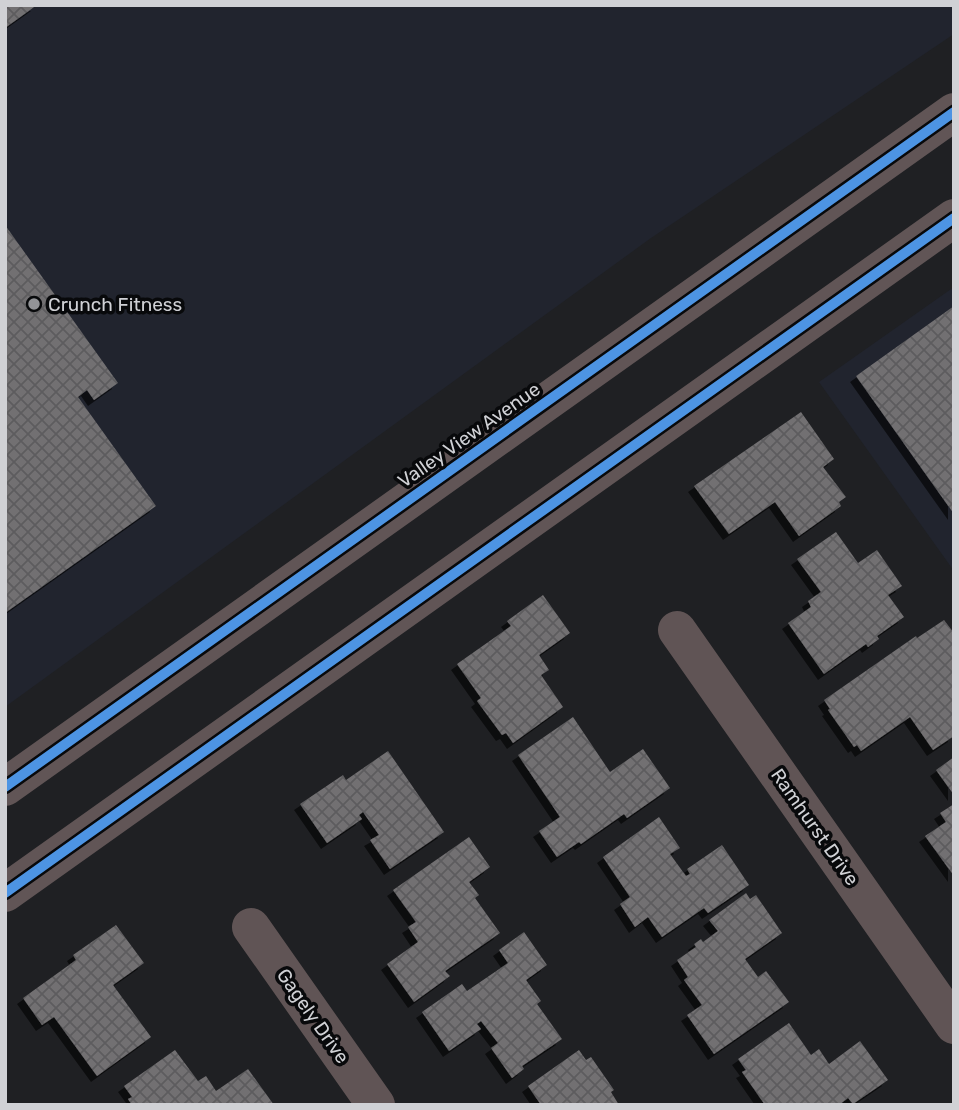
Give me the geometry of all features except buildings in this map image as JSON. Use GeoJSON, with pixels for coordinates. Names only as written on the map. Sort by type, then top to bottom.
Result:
{"type":"FeatureCollection","features":[{"type":"Feature","properties":{"kind":"main road","name":"Valley View Avenue"},"geometry":{"type":"LineString","coordinates":[[5,787],[954,112]]}},
{"type":"Feature","properties":{"kind":"main road"},"geometry":{"type":"LineString","coordinates":[[5,893],[954,218]]}},
{"type":"Feature","properties":{"kind":"street","name":"Ramhurst Drive"},"geometry":{"type":"LineString","coordinates":[[677,629],[954,1026]]}},
{"type":"Feature","properties":{"kind":"street","name":"Gagely Drive"},"geometry":{"type":"LineString","coordinates":[[251,927],[376,1105]]}},
{"type":"Feature","properties":{"kind":"shaded area"},"geometry":{"type":"Polygon","coordinates":[[[5,5],[954,5],[954,34],[651,238],[5,707],[5,5]]]}},
{"type":"Feature","properties":{"kind":"shaded area"},"geometry":{"type":"Polygon","coordinates":[[[954,287],[954,571],[819,382],[954,287]]]}},
{"type":"Feature","properties":{"kind":"cycle path"},"geometry":{"type":"LineString","coordinates":[[5,787],[954,112]]}},
{"type":"Feature","properties":{"kind":"cycle path"},"geometry":{"type":"LineString","coordinates":[[5,893],[954,218]]}},
{"type":"Feature","properties":{"kind":"place","name":"Crunch Fitness"},"geometry":{"type":"Point","coordinates":[34,304]}}]}
